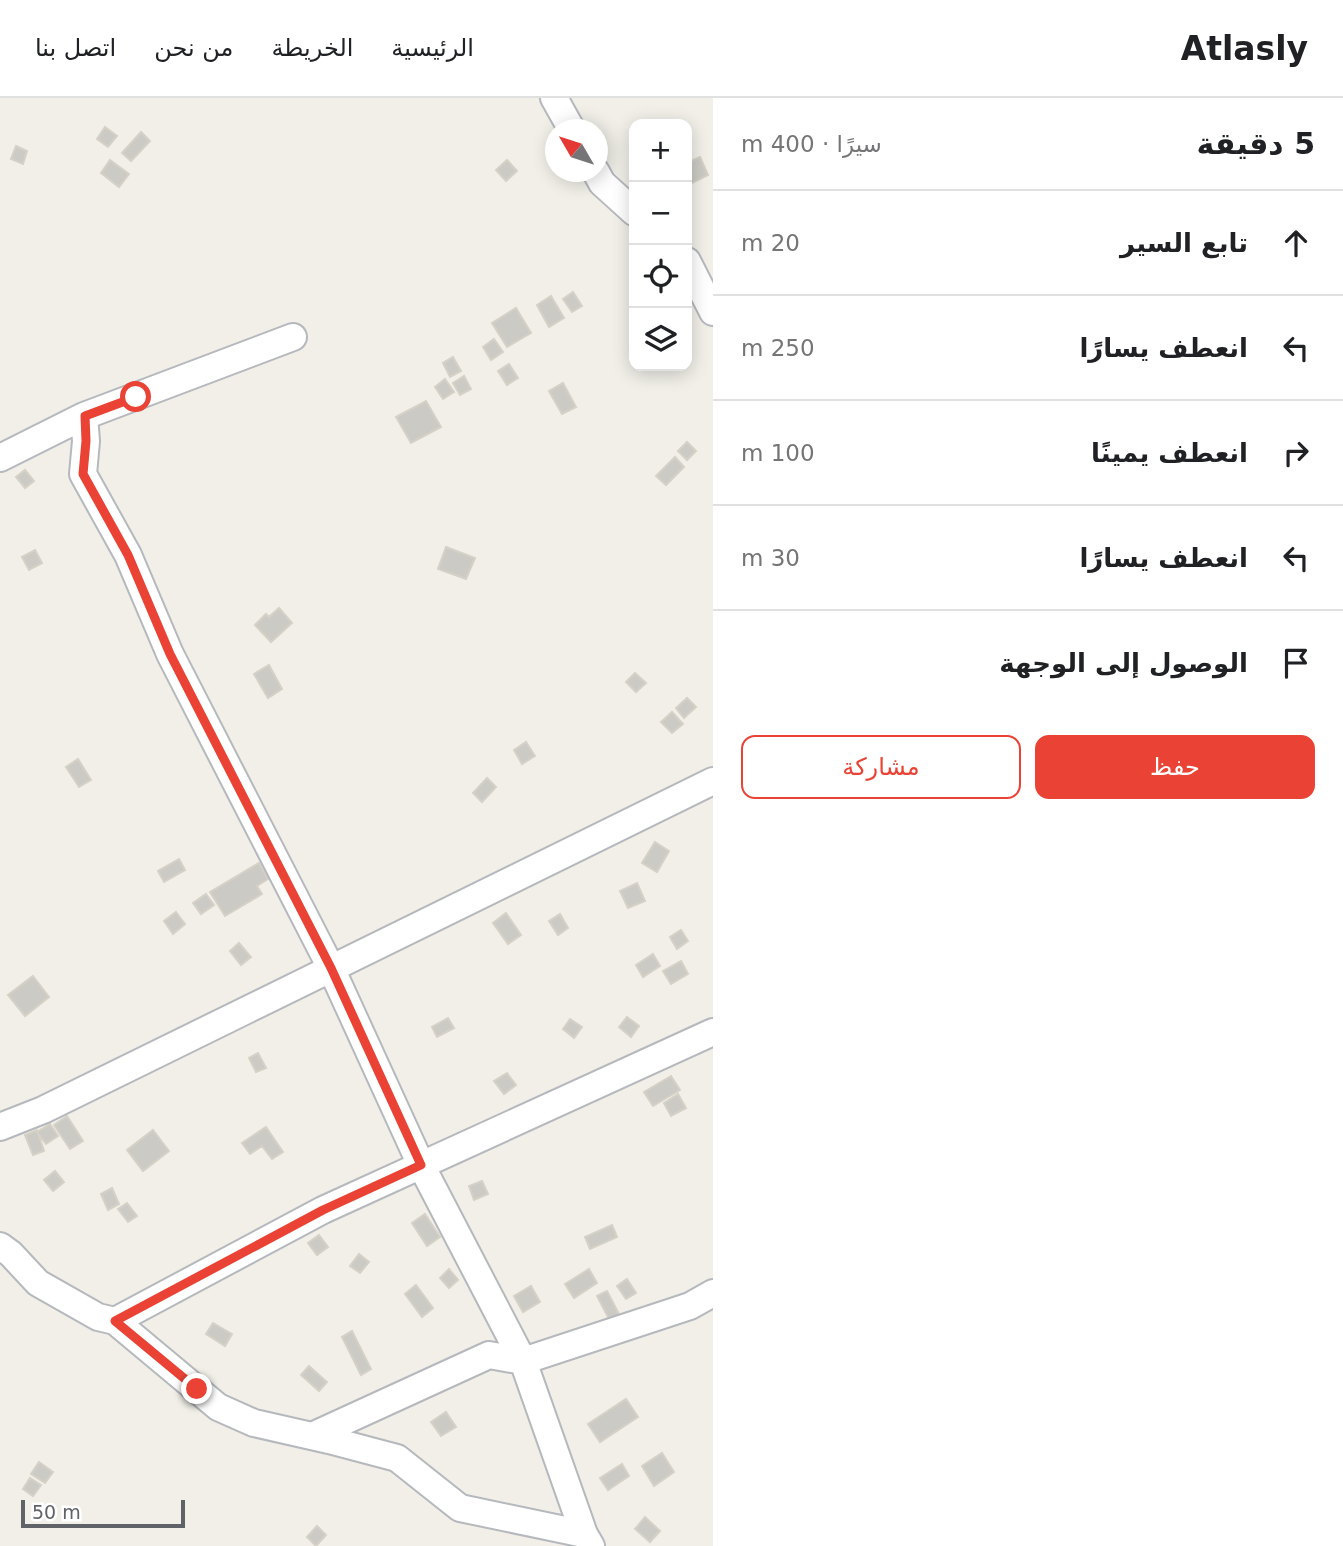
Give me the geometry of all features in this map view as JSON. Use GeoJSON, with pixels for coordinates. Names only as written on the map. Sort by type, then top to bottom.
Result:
{"type":"FeatureCollection","features":[{"type":"Feature","properties":{"kind":"street"},"geometry":{"type":"LineString","coordinates":[[554,98],[566,119]]}},
{"type":"Feature","properties":{"kind":"street"},"geometry":{"type":"LineString","coordinates":[[601,182],[629,207]]}},
{"type":"Feature","properties":{"kind":"street"},"geometry":{"type":"LineString","coordinates":[[692,271],[713,312]]}},
{"type":"Feature","properties":{"kind":"street"},"geometry":{"type":"LineString","coordinates":[[0,458],[85,416],[293,337]]}},
{"type":"Feature","properties":{"kind":"street"},"geometry":{"type":"LineString","coordinates":[[85,416],[83,474],[128,555],[170,654],[331,968],[421,1165],[523,1361],[588,1540]]}},
{"type":"Feature","properties":{"kind":"street"},"geometry":{"type":"LineString","coordinates":[[0,1127],[43,1110],[713,781]]}},
{"type":"Feature","properties":{"kind":"street"},"geometry":{"type":"LineString","coordinates":[[115,1321],[323,1210],[713,1032]]}},
{"type":"Feature","properties":{"kind":"street"},"geometry":{"type":"LineString","coordinates":[[0,1246],[38,1283],[98,1317],[115,1321],[218,1406],[254,1423],[397,1458],[460,1508],[588,1540]]}},
{"type":"Feature","properties":{"kind":"street"},"geometry":{"type":"LineString","coordinates":[[312,1436],[489,1355],[523,1361],[690,1306],[713,1293]]}},
{"type":"Feature","properties":{"kind":"building"},"geometry":{"type":"Polygon","coordinates":[[[105,127],[117,136],[108,147],[97,139],[105,127]]]}},
{"type":"Feature","properties":{"kind":"building"},"geometry":{"type":"Polygon","coordinates":[[[141,132],[150,141],[131,161],[122,153],[141,132]]]}},
{"type":"Feature","properties":{"kind":"building"},"geometry":{"type":"Polygon","coordinates":[[[16,146],[27,151],[23,164],[11,159],[16,146]]]}},
{"type":"Feature","properties":{"kind":"building"},"geometry":{"type":"Polygon","coordinates":[[[700,157],[708,175],[692,183],[692,182],[692,161],[700,157]]]}},
{"type":"Feature","properties":{"kind":"building"},"geometry":{"type":"Polygon","coordinates":[[[110,160],[129,174],[119,187],[101,173],[110,160]]]}},
{"type":"Feature","properties":{"kind":"building"},"geometry":{"type":"Polygon","coordinates":[[[507,160],[517,171],[506,181],[496,170],[507,160]]]}},
{"type":"Feature","properties":{"kind":"building"},"geometry":{"type":"Polygon","coordinates":[[[573,292],[582,306],[572,312],[563,299],[573,292]]]}},
{"type":"Feature","properties":{"kind":"building"},"geometry":{"type":"Polygon","coordinates":[[[551,296],[564,318],[549,327],[537,305],[551,296]]]}},
{"type":"Feature","properties":{"kind":"building"},"geometry":{"type":"Polygon","coordinates":[[[516,308],[531,333],[507,347],[492,323],[516,308]]]}},
{"type":"Feature","properties":{"kind":"building"},"geometry":{"type":"Polygon","coordinates":[[[494,339],[503,352],[491,360],[483,347],[494,339]]]}},
{"type":"Feature","properties":{"kind":"building"},"geometry":{"type":"Polygon","coordinates":[[[453,357],[461,371],[450,377],[443,363],[453,357]]]}},
{"type":"Feature","properties":{"kind":"building"},"geometry":{"type":"Polygon","coordinates":[[[509,364],[518,378],[507,385],[498,371],[509,364]]]}},
{"type":"Feature","properties":{"kind":"building"},"geometry":{"type":"Polygon","coordinates":[[[464,376],[471,389],[460,395],[453,383],[464,376]]]}},
{"type":"Feature","properties":{"kind":"building"},"geometry":{"type":"Polygon","coordinates":[[[445,379],[454,392],[443,399],[435,387],[445,379]]]}},
{"type":"Feature","properties":{"kind":"building"},"geometry":{"type":"Polygon","coordinates":[[[563,383],[576,407],[562,414],[549,391],[563,383]]]}},
{"type":"Feature","properties":{"kind":"building"},"geometry":{"type":"Polygon","coordinates":[[[426,401],[441,427],[411,443],[396,417],[426,401]]]}},
{"type":"Feature","properties":{"kind":"building"},"geometry":{"type":"Polygon","coordinates":[[[687,442],[696,451],[687,460],[678,451],[687,442]]]}},
{"type":"Feature","properties":{"kind":"building"},"geometry":{"type":"Polygon","coordinates":[[[675,457],[684,467],[666,485],[656,476],[675,457]]]}},
{"type":"Feature","properties":{"kind":"building"},"geometry":{"type":"Polygon","coordinates":[[[25,470],[34,481],[25,488],[16,477],[25,470]]]}},
{"type":"Feature","properties":{"kind":"building"},"geometry":{"type":"Polygon","coordinates":[[[446,547],[475,558],[466,579],[438,569],[446,547]]]}},
{"type":"Feature","properties":{"kind":"building"},"geometry":{"type":"Polygon","coordinates":[[[35,550],[42,563],[29,570],[22,557],[35,550]]]}},
{"type":"Feature","properties":{"kind":"building"},"geometry":{"type":"Polygon","coordinates":[[[279,608],[292,623],[271,642],[255,625],[266,614],[269,617],[279,608]]]}},
{"type":"Feature","properties":{"kind":"building"},"geometry":{"type":"Polygon","coordinates":[[[269,665],[282,689],[268,698],[254,674],[269,665]]]}},
{"type":"Feature","properties":{"kind":"building"},"geometry":{"type":"Polygon","coordinates":[[[635,673],[646,683],[636,692],[626,682],[635,673]]]}},
{"type":"Feature","properties":{"kind":"building"},"geometry":{"type":"Polygon","coordinates":[[[687,698],[696,707],[684,718],[676,708],[687,698]]]}},
{"type":"Feature","properties":{"kind":"building"},"geometry":{"type":"Polygon","coordinates":[[[672,712],[683,724],[672,733],[661,722],[672,712]]]}},
{"type":"Feature","properties":{"kind":"building"},"geometry":{"type":"Polygon","coordinates":[[[526,742],[535,756],[522,764],[514,750],[526,742]]]}},
{"type":"Feature","properties":{"kind":"building"},"geometry":{"type":"Polygon","coordinates":[[[78,759],[91,780],[79,787],[66,767],[78,759]]]}},
{"type":"Feature","properties":{"kind":"building"},"geometry":{"type":"Polygon","coordinates":[[[487,778],[496,787],[482,802],[473,793],[487,778]]]}},
{"type":"Feature","properties":{"kind":"building"},"geometry":{"type":"Polygon","coordinates":[[[655,842],[669,851],[657,872],[642,863],[655,842]]]}},
{"type":"Feature","properties":{"kind":"building"},"geometry":{"type":"Polygon","coordinates":[[[179,859],[185,870],[164,882],[158,871],[179,859]]]}},
{"type":"Feature","properties":{"kind":"building"},"geometry":{"type":"Polygon","coordinates":[[[259,863],[268,879],[257,886],[262,894],[225,916],[210,892],[259,863]]]}},
{"type":"Feature","properties":{"kind":"building"},"geometry":{"type":"Polygon","coordinates":[[[637,883],[645,901],[628,908],[620,891],[637,883]]]}},
{"type":"Feature","properties":{"kind":"building"},"geometry":{"type":"Polygon","coordinates":[[[206,894],[214,905],[201,914],[193,903],[206,894]]]}},
{"type":"Feature","properties":{"kind":"building"},"geometry":{"type":"Polygon","coordinates":[[[176,912],[185,924],[173,934],[164,921],[176,912]]]}},
{"type":"Feature","properties":{"kind":"building"},"geometry":{"type":"Polygon","coordinates":[[[506,913],[521,935],[508,944],[493,923],[506,913]]]}},
{"type":"Feature","properties":{"kind":"building"},"geometry":{"type":"Polygon","coordinates":[[[560,914],[568,928],[558,935],[549,921],[560,914]]]}},
{"type":"Feature","properties":{"kind":"building"},"geometry":{"type":"Polygon","coordinates":[[[681,930],[688,941],[677,949],[670,937],[681,930]]]}},
{"type":"Feature","properties":{"kind":"building"},"geometry":{"type":"Polygon","coordinates":[[[239,943],[251,957],[241,965],[230,951],[239,943]]]}},
{"type":"Feature","properties":{"kind":"building"},"geometry":{"type":"Polygon","coordinates":[[[653,954],[660,966],[643,977],[636,965],[653,954]]]}},
{"type":"Feature","properties":{"kind":"building"},"geometry":{"type":"Polygon","coordinates":[[[681,961],[688,974],[671,984],[663,971],[681,961]]]}},
{"type":"Feature","properties":{"kind":"building"},"geometry":{"type":"Polygon","coordinates":[[[33,976],[49,997],[25,1016],[8,995],[33,976]]]}},
{"type":"Feature","properties":{"kind":"building"},"geometry":{"type":"Polygon","coordinates":[[[627,1017],[639,1026],[631,1037],[619,1027],[627,1017]]]}},
{"type":"Feature","properties":{"kind":"building"},"geometry":{"type":"Polygon","coordinates":[[[448,1018],[454,1028],[437,1037],[432,1027],[448,1018]]]}},
{"type":"Feature","properties":{"kind":"building"},"geometry":{"type":"Polygon","coordinates":[[[570,1019],[582,1027],[574,1038],[563,1029],[570,1019]]]}},
{"type":"Feature","properties":{"kind":"building"},"geometry":{"type":"Polygon","coordinates":[[[258,1053],[266,1068],[256,1072],[249,1058],[258,1053]]]}},
{"type":"Feature","properties":{"kind":"building"},"geometry":{"type":"Polygon","coordinates":[[[507,1073],[516,1085],[504,1094],[494,1081],[507,1073]]]}},
{"type":"Feature","properties":{"kind":"building"},"geometry":{"type":"Polygon","coordinates":[[[671,1076],[680,1090],[653,1106],[644,1092],[671,1076]]]}},
{"type":"Feature","properties":{"kind":"building"},"geometry":{"type":"Polygon","coordinates":[[[678,1094],[686,1108],[671,1116],[664,1103],[678,1094]]]}},
{"type":"Feature","properties":{"kind":"building"},"geometry":{"type":"Polygon","coordinates":[[[67,1116],[83,1141],[70,1149],[54,1125],[67,1116]]]}},
{"type":"Feature","properties":{"kind":"building"},"geometry":{"type":"Polygon","coordinates":[[[50,1124],[58,1136],[46,1144],[37,1132],[50,1124]]]}},
{"type":"Feature","properties":{"kind":"building"},"geometry":{"type":"Polygon","coordinates":[[[266,1127],[283,1152],[272,1159],[262,1146],[250,1154],[242,1143],[266,1127]]]}},
{"type":"Feature","properties":{"kind":"building"},"geometry":{"type":"Polygon","coordinates":[[[37,1130],[44,1151],[33,1155],[25,1135],[37,1130]]]}},
{"type":"Feature","properties":{"kind":"building"},"geometry":{"type":"Polygon","coordinates":[[[153,1130],[169,1151],[143,1171],[127,1150],[153,1130]]]}},
{"type":"Feature","properties":{"kind":"building"},"geometry":{"type":"Polygon","coordinates":[[[55,1171],[64,1182],[53,1191],[44,1180],[55,1171]]]}},
{"type":"Feature","properties":{"kind":"building"},"geometry":{"type":"Polygon","coordinates":[[[482,1181],[488,1194],[474,1200],[469,1186],[482,1181]]]}},
{"type":"Feature","properties":{"kind":"building"},"geometry":{"type":"Polygon","coordinates":[[[112,1188],[119,1204],[108,1210],[101,1194],[112,1188]]]}},
{"type":"Feature","properties":{"kind":"building"},"geometry":{"type":"Polygon","coordinates":[[[127,1203],[137,1216],[128,1222],[118,1209],[127,1203]]]}},
{"type":"Feature","properties":{"kind":"building"},"geometry":{"type":"Polygon","coordinates":[[[425,1214],[440,1237],[427,1246],[412,1223],[425,1214]]]}},
{"type":"Feature","properties":{"kind":"building"},"geometry":{"type":"Polygon","coordinates":[[[612,1225],[617,1237],[590,1249],[585,1237],[612,1225]]]}},
{"type":"Feature","properties":{"kind":"building"},"geometry":{"type":"Polygon","coordinates":[[[319,1235],[328,1247],[317,1255],[308,1243],[319,1235]]]}},
{"type":"Feature","properties":{"kind":"building"},"geometry":{"type":"Polygon","coordinates":[[[359,1254],[369,1262],[360,1273],[350,1266],[359,1254]]]}},
{"type":"Feature","properties":{"kind":"building"},"geometry":{"type":"Polygon","coordinates":[[[449,1269],[458,1280],[449,1288],[440,1278],[449,1269]]]}},
{"type":"Feature","properties":{"kind":"building"},"geometry":{"type":"Polygon","coordinates":[[[589,1269],[597,1283],[574,1298],[565,1284],[589,1269]]]}},
{"type":"Feature","properties":{"kind":"building"},"geometry":{"type":"Polygon","coordinates":[[[627,1279],[636,1293],[626,1299],[617,1286],[627,1279]]]}},
{"type":"Feature","properties":{"kind":"building"},"geometry":{"type":"Polygon","coordinates":[[[416,1285],[433,1308],[422,1317],[405,1294],[416,1285]]]}},
{"type":"Feature","properties":{"kind":"building"},"geometry":{"type":"Polygon","coordinates":[[[531,1286],[540,1302],[523,1312],[514,1296],[531,1286]]]}},
{"type":"Feature","properties":{"kind":"building"},"geometry":{"type":"Polygon","coordinates":[[[607,1291],[620,1316],[610,1321],[597,1296],[607,1291]]]}},
{"type":"Feature","properties":{"kind":"building"},"geometry":{"type":"Polygon","coordinates":[[[213,1323],[232,1334],[225,1346],[206,1334],[213,1323]]]}},
{"type":"Feature","properties":{"kind":"building"},"geometry":{"type":"Polygon","coordinates":[[[352,1331],[371,1369],[361,1375],[342,1337],[352,1331]]]}},
{"type":"Feature","properties":{"kind":"building"},"geometry":{"type":"Polygon","coordinates":[[[309,1366],[327,1382],[319,1391],[301,1375],[309,1366]]]}},
{"type":"Feature","properties":{"kind":"building"},"geometry":{"type":"Polygon","coordinates":[[[626,1399],[638,1417],[600,1442],[588,1424],[626,1399]]]}},
{"type":"Feature","properties":{"kind":"building"},"geometry":{"type":"Polygon","coordinates":[[[446,1412],[456,1427],[441,1436],[431,1422],[446,1412]]]}},
{"type":"Feature","properties":{"kind":"building"},"geometry":{"type":"Polygon","coordinates":[[[662,1453],[674,1472],[654,1486],[642,1466],[662,1453]]]}},
{"type":"Feature","properties":{"kind":"building"},"geometry":{"type":"Polygon","coordinates":[[[39,1462],[53,1472],[45,1483],[31,1474],[39,1462]]]}},
{"type":"Feature","properties":{"kind":"building"},"geometry":{"type":"Polygon","coordinates":[[[622,1464],[629,1476],[608,1490],[600,1478],[622,1464]]]}},
{"type":"Feature","properties":{"kind":"building"},"geometry":{"type":"Polygon","coordinates":[[[30,1478],[41,1485],[33,1496],[23,1489],[30,1478]]]}},
{"type":"Feature","properties":{"kind":"building"},"geometry":{"type":"Polygon","coordinates":[[[645,1517],[660,1531],[650,1542],[635,1529],[645,1517]]]}},
{"type":"Feature","properties":{"kind":"building"},"geometry":{"type":"Polygon","coordinates":[[[317,1526],[326,1535],[316,1546],[307,1537],[317,1526]]]}},
{"type":"Feature","properties":{"kind":"route"},"geometry":{"type":"LineString","coordinates":[[136,397],[85,416],[83,474],[128,555],[170,654],[331,968],[421,1165],[323,1210],[115,1321],[197,1389]]}}]}
